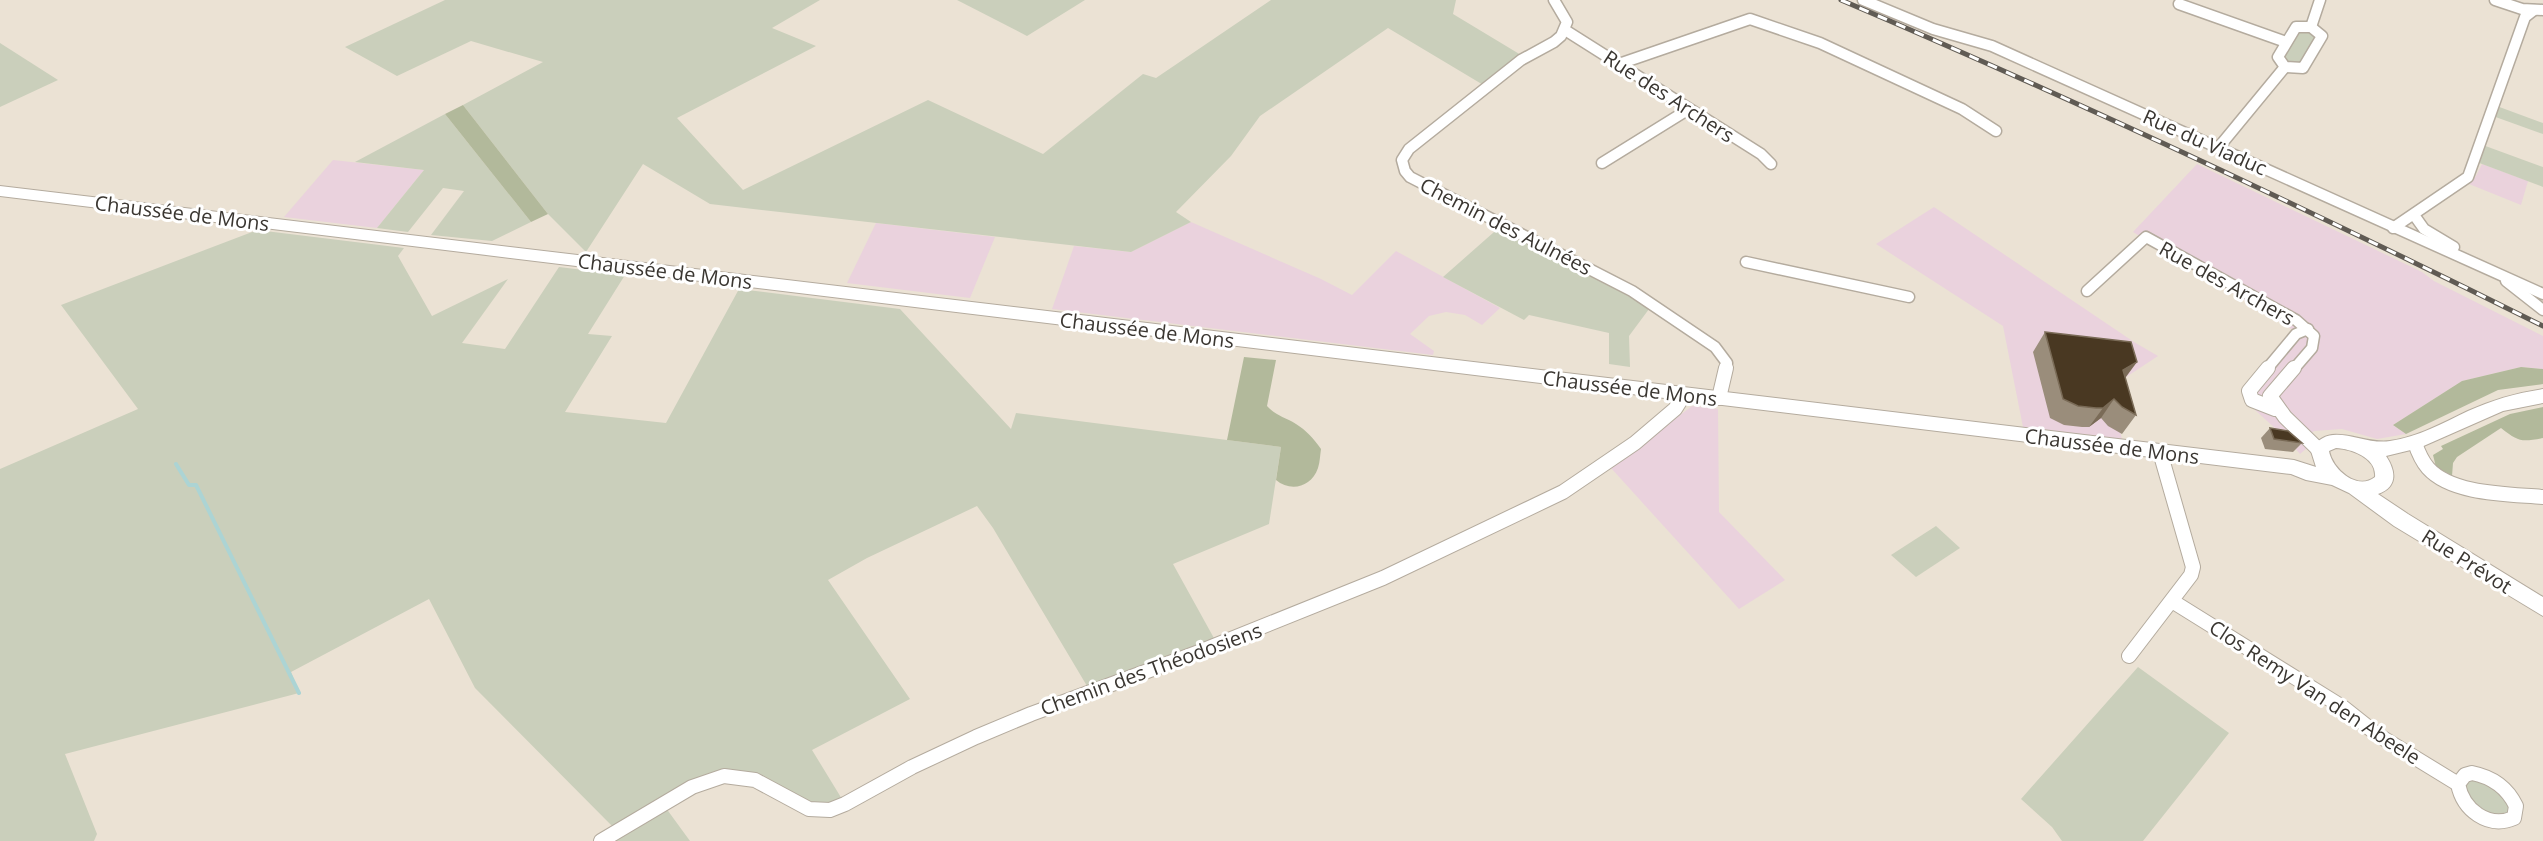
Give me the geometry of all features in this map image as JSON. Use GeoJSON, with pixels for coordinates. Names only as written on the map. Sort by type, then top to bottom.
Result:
{"type":"FeatureCollection","features":[{"type":"Feature","properties":{"kind":"main road","name":"Chaussée de Mons"},"geometry":{"type":"LineString","coordinates":[[0,191],[2294,467],[2306,473],[2346,483]]}},
{"type":"Feature","properties":{"kind":"main road"},"geometry":{"type":"LineString","coordinates":[[2367,450],[2410,445],[2499,404],[2543,396]]}},
{"type":"Feature","properties":{"kind":"main road"},"geometry":{"type":"LineString","coordinates":[[2393,514],[2383,494],[2383,478],[2379,460],[2367,450],[2349,442],[2325,450],[2323,465],[2346,483],[2370,489],[2383,478],[2410,445]]}},
{"type":"Feature","properties":{"kind":"main road","name":"Chaussée de Mons"},"geometry":{"type":"LineString","coordinates":[[2294,467],[2325,450]]}},
{"type":"Feature","properties":{"kind":"main road","name":"Rue Prévot"},"geometry":{"type":"LineString","coordinates":[[2346,483],[2543,607]]}},
{"type":"Feature","properties":{"kind":"street"},"geometry":{"type":"LineString","coordinates":[[1554,0],[1564,16],[1565,30]]}},
{"type":"Feature","properties":{"kind":"street","name":"Rue du Viaduc"},"geometry":{"type":"LineString","coordinates":[[1863,0],[1933,29],[1992,46],[2543,294]]}},
{"type":"Feature","properties":{"kind":"street"},"geometry":{"type":"LineString","coordinates":[[2311,27],[2320,0]]}},
{"type":"Feature","properties":{"kind":"street"},"geometry":{"type":"LineString","coordinates":[[2495,0],[2539,8]]}},
{"type":"Feature","properties":{"kind":"street"},"geometry":{"type":"LineString","coordinates":[[2172,13],[2179,2],[2286,42]]}},
{"type":"Feature","properties":{"kind":"street"},"geometry":{"type":"LineString","coordinates":[[2393,228],[2468,177],[2525,17],[2539,8]]}},
{"type":"Feature","properties":{"kind":"street"},"geometry":{"type":"LineString","coordinates":[[1619,64],[1750,19],[1820,43],[1962,109],[1996,131]]}},
{"type":"Feature","properties":{"kind":"street"},"geometry":{"type":"LineString","coordinates":[[2296,27],[2311,27],[2322,36],[2303,68],[2285,67],[2278,57],[2296,27]]}},
{"type":"Feature","properties":{"kind":"street","name":"Rue des Archers"},"geometry":{"type":"LineString","coordinates":[[1565,30],[1761,154],[1771,164]]}},
{"type":"Feature","properties":{"kind":"street","name":"Chemin des Aulnées"},"geometry":{"type":"LineString","coordinates":[[1565,30],[1554,42],[1521,60],[1409,149],[1402,160],[1404,171],[1441,193],[1632,291],[1714,347],[1727,363],[1719,398]]}},
{"type":"Feature","properties":{"kind":"street"},"geometry":{"type":"LineString","coordinates":[[2219,147],[2285,67]]}},
{"type":"Feature","properties":{"kind":"street"},"geometry":{"type":"LineString","coordinates":[[1602,163],[1689,109]]}},
{"type":"Feature","properties":{"kind":"street"},"geometry":{"type":"LineString","coordinates":[[2414,215],[2430,233],[2494,270],[2543,309]]}},
{"type":"Feature","properties":{"kind":"street","name":"Rue des Archers"},"geometry":{"type":"LineString","coordinates":[[2087,291],[2146,237],[2296,320],[2313,336],[2312,348],[2270,396],[2275,409]]}},
{"type":"Feature","properties":{"kind":"street"},"geometry":{"type":"LineString","coordinates":[[1746,262],[1909,297]]}},
{"type":"Feature","properties":{"kind":"street","name":"Rue des Archers"},"geometry":{"type":"LineString","coordinates":[[2308,329],[2296,334],[2249,391],[2252,400],[2275,409],[2325,450]]}},
{"type":"Feature","properties":{"kind":"street","name":"Chemin des Théodosiens"},"geometry":{"type":"LineString","coordinates":[[601,841],[692,787],[724,776],[755,780],[809,809],[830,810],[976,737],[1031,714],[1199,652],[1383,578],[1563,492],[1631,445],[1676,409],[1684,395]]}},
{"type":"Feature","properties":{"kind":"street"},"geometry":{"type":"LineString","coordinates":[[2410,445],[2430,471],[2444,481],[2462,487],[2543,497]]}},
{"type":"Feature","properties":{"kind":"street"},"geometry":{"type":"LineString","coordinates":[[2129,656],[2172,601],[2193,567],[2160,452]]}},
{"type":"Feature","properties":{"kind":"street","name":"Clos Remy Van den Abeele"},"geometry":{"type":"LineString","coordinates":[[2172,601],[2344,708],[2378,735],[2458,784]]}},
{"type":"Feature","properties":{"kind":"shaded area"},"geometry":{"type":"Polygon","coordinates":[[[333,160],[424,170],[377,228],[284,217],[333,160]]]}},
{"type":"Feature","properties":{"kind":"shaded area"},"geometry":{"type":"Polygon","coordinates":[[[2197,164],[2422,272],[2434,281],[2543,336],[2543,369],[2521,367],[2462,381],[2393,425],[2406,434],[2377,439],[2342,429],[2314,431],[2305,439],[2307,448],[2300,454],[2255,410],[2246,397],[2246,386],[2308,321],[2293,330],[2133,232],[2197,164]]]}},
{"type":"Feature","properties":{"kind":"shaded area"},"geometry":{"type":"Polygon","coordinates":[[[2482,164],[2528,181],[2521,205],[2469,184],[2482,164]]]}},
{"type":"Feature","properties":{"kind":"shaded area"},"geometry":{"type":"Polygon","coordinates":[[[1934,207],[2158,356],[2108,389],[2122,439],[2023,427],[2003,326],[1876,244],[1934,207]]]}},
{"type":"Feature","properties":{"kind":"shaded area"},"geometry":{"type":"Polygon","coordinates":[[[1191,222],[1352,295],[1396,251],[1500,308],[1482,325],[1465,315],[1446,312],[1429,316],[1410,334],[1434,351],[1433,355],[1052,309],[1074,246],[1131,252],[1191,222]]]}},
{"type":"Feature","properties":{"kind":"shaded area"},"geometry":{"type":"Polygon","coordinates":[[[876,223],[995,237],[970,298],[847,283],[876,223]]]}},
{"type":"Feature","properties":{"kind":"shaded area"},"geometry":{"type":"Polygon","coordinates":[[[1692,406],[1718,409],[1719,512],[1785,580],[1739,609],[1611,468],[1692,406]]]}},
{"type":"Feature","properties":{"kind":"green space"},"geometry":{"type":"Polygon","coordinates":[[[445,0],[820,0],[772,28],[816,46],[677,118],[743,190],[928,100],[1043,154],[1143,74],[1156,78],[1271,0],[1456,0],[1453,14],[1521,55],[1485,86],[1388,28],[1260,116],[1231,156],[1176,212],[1191,222],[1131,252],[710,204],[643,164],[586,252],[548,214],[463,105],[543,62],[471,41],[397,76],[345,47],[445,0]]]}},
{"type":"Feature","properties":{"kind":"green space"},"geometry":{"type":"Polygon","coordinates":[[[957,0],[1085,0],[1027,36],[957,0]]]}},
{"type":"Feature","properties":{"kind":"green space"},"geometry":{"type":"Polygon","coordinates":[[[2299,32],[2307,32],[2315,37],[2301,64],[2291,65],[2284,58],[2299,32]]]}},
{"type":"Feature","properties":{"kind":"green space"},"geometry":{"type":"Polygon","coordinates":[[[0,43],[58,80],[0,107],[0,43]]]}},
{"type":"Feature","properties":{"kind":"green space"},"geometry":{"type":"Polygon","coordinates":[[[463,105],[548,214],[531,222],[445,114],[463,105]]]}},
{"type":"Feature","properties":{"kind":"green space"},"geometry":{"type":"Polygon","coordinates":[[[2494,105],[2543,123],[2543,134],[2490,115],[2494,105]]]}},
{"type":"Feature","properties":{"kind":"green space"},"geometry":{"type":"Polygon","coordinates":[[[445,114],[531,222],[492,241],[431,235],[464,191],[443,188],[408,232],[377,228],[424,170],[355,162],[445,114]]]}},
{"type":"Feature","properties":{"kind":"green space"},"geometry":{"type":"Polygon","coordinates":[[[2480,144],[2543,167],[2543,187],[2474,161],[2480,144]]]}},
{"type":"Feature","properties":{"kind":"green space"},"geometry":{"type":"Polygon","coordinates":[[[1502,225],[1652,305],[1629,336],[1630,367],[1609,364],[1609,333],[1529,315],[1524,320],[1443,277],[1502,225]]]}},
{"type":"Feature","properties":{"kind":"green space"},"geometry":{"type":"Polygon","coordinates":[[[257,230],[404,248],[398,256],[432,316],[508,279],[462,343],[505,349],[559,267],[625,275],[588,334],[612,336],[565,412],[666,423],[739,289],[900,309],[1011,429],[1016,413],[1281,447],[1269,524],[1173,564],[1215,640],[1087,686],[993,528],[977,506],[867,558],[828,580],[910,699],[812,750],[845,804],[830,810],[738,776],[663,804],[690,841],[601,841],[617,831],[475,688],[429,599],[291,672],[299,693],[65,754],[97,834],[94,841],[0,841],[0,469],[138,409],[61,305],[257,230]]]}},
{"type":"Feature","properties":{"kind":"green space"},"geometry":{"type":"Polygon","coordinates":[[[1244,357],[1276,360],[1267,406],[1303,429],[1321,449],[1315,475],[1305,484],[1294,487],[1276,480],[1281,447],[1227,440],[1244,357]]]}},
{"type":"Feature","properties":{"kind":"green space"},"geometry":{"type":"Polygon","coordinates":[[[2521,367],[2543,369],[2543,384],[2498,390],[2406,434],[2393,425],[2462,381],[2521,367]]]}},
{"type":"Feature","properties":{"kind":"green space"},"geometry":{"type":"Polygon","coordinates":[[[2543,407],[2543,438],[2520,440],[2501,428],[2457,457],[2453,463],[2452,476],[2436,467],[2433,455],[2443,449],[2441,446],[2510,414],[2543,407]]]}},
{"type":"Feature","properties":{"kind":"green space"},"geometry":{"type":"Polygon","coordinates":[[[1936,526],[1960,548],[1916,577],[1891,555],[1936,526]]]}},
{"type":"Feature","properties":{"kind":"green space"},"geometry":{"type":"Polygon","coordinates":[[[2138,667],[2229,733],[2143,841],[2062,841],[2052,827],[2021,799],[2138,667]]]}},
{"type":"Feature","properties":{"kind":"green space"},"geometry":{"type":"Polygon","coordinates":[[[2472,778],[2494,784],[2512,808],[2507,817],[2476,810],[2464,784],[2472,778]]]}},
{"type":"Feature","properties":{"kind":"building"},"geometry":{"type":"Polygon","coordinates":[[[2045,332],[2131,342],[2137,362],[2123,370],[2136,415],[2114,399],[2103,408],[2096,408],[2078,406],[2063,399],[2045,332]]]}},
{"type":"Feature","properties":{"kind":"building"},"geometry":{"type":"Polygon","coordinates":[[[2270,428],[2288,431],[2302,443],[2274,439],[2270,428]]]}},
{"type":"Feature","properties":{"kind":"waterway"},"geometry":{"type":"LineString","coordinates":[[176,464],[189,485],[196,485],[299,693]]}},
{"type":"Feature","properties":{"kind":"railway"},"geometry":{"type":"LineString","coordinates":[[1841,0],[2018,77],[2194,158],[2543,326]]}}]}
